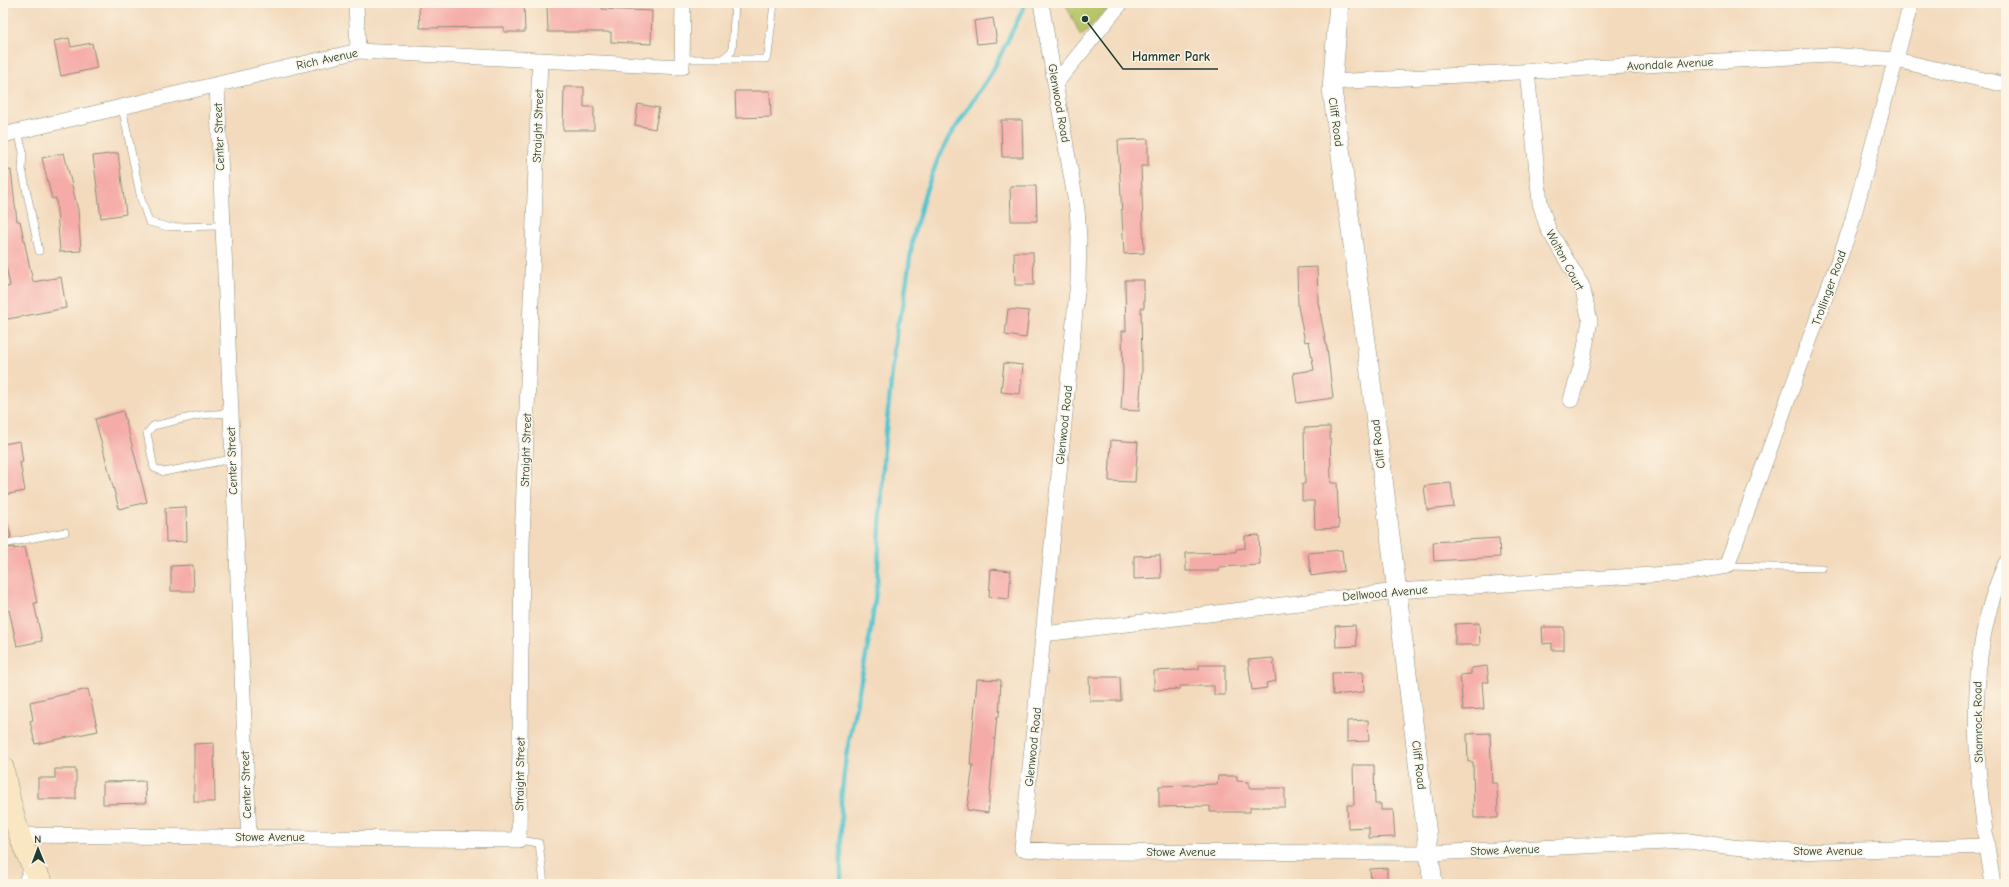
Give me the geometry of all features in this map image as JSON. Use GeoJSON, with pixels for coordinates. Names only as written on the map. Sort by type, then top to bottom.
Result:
{"type":"FeatureCollection","features":[{"type":"Feature","properties":{"kind":"main road"},"geometry":{"type":"LineString","coordinates":[[3,767],[33,879]]}},
{"type":"Feature","properties":{"kind":"street"},"geometry":{"type":"LineString","coordinates":[[356,3],[358,51]]}},
{"type":"Feature","properties":{"kind":"street"},"geometry":{"type":"LineString","coordinates":[[682,63],[683,3]]}},
{"type":"Feature","properties":{"kind":"street","name":"Glenwood Road"},"geometry":{"type":"LineString","coordinates":[[1022,849],[1078,282],[1077,209],[1041,3]]}},
{"type":"Feature","properties":{"kind":"street"},"geometry":{"type":"LineString","coordinates":[[1055,84],[1121,3]]}},
{"type":"Feature","properties":{"kind":"street","name":"Cliff Road"},"geometry":{"type":"LineString","coordinates":[[1339,3],[1332,82],[1433,884]]}},
{"type":"Feature","properties":{"kind":"street","name":"Trollinger Road"},"geometry":{"type":"LineString","coordinates":[[1727,566],[1850,229],[1911,3]]}},
{"type":"Feature","properties":{"kind":"street","name":"Rich Avenue"},"geometry":{"type":"LineString","coordinates":[[3,135],[358,51],[540,60],[682,63]]}},
{"type":"Feature","properties":{"kind":"street","name":"Avondale Avenue"},"geometry":{"type":"LineString","coordinates":[[1332,82],[1830,56],[1896,60],[2006,85]]}},
{"type":"Feature","properties":{"kind":"street","name":"Straight Street"},"geometry":{"type":"LineString","coordinates":[[519,840],[522,543],[540,60]]}},
{"type":"Feature","properties":{"kind":"street","name":"Walton Court"},"geometry":{"type":"LineString","coordinates":[[1527,71],[1540,203],[1548,230],[1582,286],[1590,321],[1582,363],[1571,400]]}},
{"type":"Feature","properties":{"kind":"street","name":"Center Street"},"geometry":{"type":"LineString","coordinates":[[217,85],[248,837]]}},
{"type":"Feature","properties":{"kind":"street","name":"Shamrock Road"},"geometry":{"type":"LineString","coordinates":[[1993,884],[1982,821],[1977,678],[1984,625],[1998,581],[2006,563]]}},
{"type":"Feature","properties":{"kind":"street","name":"Dellwood Avenue"},"geometry":{"type":"LineString","coordinates":[[1044,634],[1397,591],[1684,572],[1727,566]]}},
{"type":"Feature","properties":{"kind":"street","name":"Stowe Avenue"},"geometry":{"type":"LineString","coordinates":[[21,835],[519,840]]}},
{"type":"Feature","properties":{"kind":"street","name":"Stowe Avenue"},"geometry":{"type":"LineString","coordinates":[[1022,849],[1068,852],[1430,853],[1689,841],[1732,847],[1795,852],[1987,846]]}},
{"type":"Feature","properties":{"kind":"lane"},"geometry":{"type":"LineString","coordinates":[[722,59],[732,51],[735,3]]}},
{"type":"Feature","properties":{"kind":"lane"},"geometry":{"type":"LineString","coordinates":[[682,63],[722,59],[766,59],[768,55],[774,3]]}},
{"type":"Feature","properties":{"kind":"lane"},"geometry":{"type":"LineString","coordinates":[[122,107],[141,199],[149,222],[168,228],[222,226]]}},
{"type":"Feature","properties":{"kind":"lane"},"geometry":{"type":"LineString","coordinates":[[18,132],[23,152],[22,169],[39,251]]}},
{"type":"Feature","properties":{"kind":"lane"},"geometry":{"type":"LineString","coordinates":[[230,413],[193,416],[153,426],[147,433],[154,468],[164,472],[232,459]]}},
{"type":"Feature","properties":{"kind":"lane"},"geometry":{"type":"LineString","coordinates":[[3,544],[65,532]]}},
{"type":"Feature","properties":{"kind":"lane"},"geometry":{"type":"LineString","coordinates":[[1727,566],[1822,568]]}},
{"type":"Feature","properties":{"kind":"lane"},"geometry":{"type":"LineString","coordinates":[[519,840],[539,843],[544,884]]}},
{"type":"Feature","properties":{"kind":"green space"},"geometry":{"type":"Polygon","coordinates":[[[1065,3],[1114,3],[1081,36],[1065,3]]]}},
{"type":"Feature","properties":{"kind":"building"},"geometry":{"type":"Polygon","coordinates":[[[419,3],[524,3],[525,32],[504,32],[504,27],[420,28],[419,3]]]}},
{"type":"Feature","properties":{"kind":"building"},"geometry":{"type":"Polygon","coordinates":[[[547,3],[602,3],[602,9],[652,11],[651,44],[611,42],[611,32],[548,32],[547,3]]]}},
{"type":"Feature","properties":{"kind":"building"},"geometry":{"type":"Polygon","coordinates":[[[993,18],[997,42],[977,44],[974,21],[993,18]]]}},
{"type":"Feature","properties":{"kind":"building"},"geometry":{"type":"Polygon","coordinates":[[[69,38],[71,47],[92,43],[97,68],[61,76],[54,41],[69,38]]]}},
{"type":"Feature","properties":{"kind":"building"},"geometry":{"type":"Polygon","coordinates":[[[564,87],[584,87],[584,107],[594,107],[594,130],[563,130],[564,87]]]}},
{"type":"Feature","properties":{"kind":"building"},"geometry":{"type":"Polygon","coordinates":[[[735,91],[770,91],[771,117],[736,118],[735,91]]]}},
{"type":"Feature","properties":{"kind":"building"},"geometry":{"type":"Polygon","coordinates":[[[638,104],[659,108],[655,129],[635,125],[638,104]]]}},
{"type":"Feature","properties":{"kind":"building"},"geometry":{"type":"Polygon","coordinates":[[[1001,120],[1022,120],[1023,157],[1002,157],[1001,120]]]}},
{"type":"Feature","properties":{"kind":"building"},"geometry":{"type":"Polygon","coordinates":[[[1148,139],[1148,166],[1141,166],[1144,253],[1124,254],[1118,140],[1148,139]]]}},
{"type":"Feature","properties":{"kind":"building"},"geometry":{"type":"Polygon","coordinates":[[[64,153],[78,210],[81,251],[60,252],[56,198],[52,199],[42,158],[64,153]]]}},
{"type":"Feature","properties":{"kind":"building"},"geometry":{"type":"Polygon","coordinates":[[[118,153],[126,214],[101,218],[93,156],[118,153]]]}},
{"type":"Feature","properties":{"kind":"building"},"geometry":{"type":"Polygon","coordinates":[[[11,170],[17,221],[20,221],[33,282],[61,277],[66,308],[3,320],[3,288],[10,286],[3,251],[3,171],[11,170]]]}},
{"type":"Feature","properties":{"kind":"building"},"geometry":{"type":"Polygon","coordinates":[[[1010,186],[1036,186],[1037,221],[1011,221],[1010,186]]]}},
{"type":"Feature","properties":{"kind":"building"},"geometry":{"type":"Polygon","coordinates":[[[1014,252],[1033,252],[1034,285],[1015,285],[1014,252]]]}},
{"type":"Feature","properties":{"kind":"building"},"geometry":{"type":"Polygon","coordinates":[[[1317,267],[1318,302],[1327,348],[1333,398],[1297,403],[1293,373],[1314,370],[1309,341],[1305,342],[1298,306],[1297,268],[1317,267]]]}},
{"type":"Feature","properties":{"kind":"building"},"geometry":{"type":"Polygon","coordinates":[[[1125,280],[1144,280],[1144,308],[1141,308],[1142,370],[1139,411],[1121,410],[1123,376],[1122,331],[1126,331],[1125,280]]]}},
{"type":"Feature","properties":{"kind":"building"},"geometry":{"type":"Polygon","coordinates":[[[1008,309],[1029,311],[1026,338],[1005,335],[1008,309]]]}},
{"type":"Feature","properties":{"kind":"building"},"geometry":{"type":"Polygon","coordinates":[[[1004,363],[1023,365],[1020,394],[1001,392],[1004,363]]]}},
{"type":"Feature","properties":{"kind":"building"},"geometry":{"type":"Polygon","coordinates":[[[123,411],[147,502],[119,509],[95,419],[123,411]]]}},
{"type":"Feature","properties":{"kind":"building"},"geometry":{"type":"Polygon","coordinates":[[[1330,427],[1331,483],[1337,483],[1339,528],[1315,529],[1314,501],[1302,501],[1302,484],[1305,484],[1304,428],[1330,427]]]}},
{"type":"Feature","properties":{"kind":"building"},"geometry":{"type":"Polygon","coordinates":[[[1111,440],[1138,442],[1135,482],[1109,481],[1111,440]]]}},
{"type":"Feature","properties":{"kind":"building"},"geometry":{"type":"Polygon","coordinates":[[[20,441],[23,462],[20,462],[25,491],[3,495],[3,444],[20,441]]]}},
{"type":"Feature","properties":{"kind":"building"},"geometry":{"type":"Polygon","coordinates":[[[1451,483],[1454,507],[1427,510],[1424,486],[1451,483]]]}},
{"type":"Feature","properties":{"kind":"building"},"geometry":{"type":"Polygon","coordinates":[[[186,507],[187,541],[166,542],[165,508],[186,507]]]}},
{"type":"Feature","properties":{"kind":"building"},"geometry":{"type":"Polygon","coordinates":[[[7,521],[11,537],[3,539],[3,522],[7,521]]]}},
{"type":"Feature","properties":{"kind":"building"},"geometry":{"type":"Polygon","coordinates":[[[1259,535],[1260,565],[1219,567],[1219,571],[1186,571],[1186,553],[1236,552],[1236,549],[1245,548],[1245,536],[1259,535]]]}},
{"type":"Feature","properties":{"kind":"building"},"geometry":{"type":"Polygon","coordinates":[[[1499,538],[1500,557],[1434,561],[1433,542],[1499,538]]]}},
{"type":"Feature","properties":{"kind":"building"},"geometry":{"type":"Polygon","coordinates":[[[14,547],[14,549],[25,547],[37,603],[34,603],[42,641],[17,646],[9,610],[3,611],[3,549],[14,547]]]}},
{"type":"Feature","properties":{"kind":"building"},"geometry":{"type":"Polygon","coordinates":[[[1342,550],[1344,571],[1311,576],[1308,553],[1342,550]]]}},
{"type":"Feature","properties":{"kind":"building"},"geometry":{"type":"Polygon","coordinates":[[[1160,555],[1161,578],[1134,579],[1134,556],[1160,555]]]}},
{"type":"Feature","properties":{"kind":"building"},"geometry":{"type":"Polygon","coordinates":[[[193,565],[194,591],[171,591],[171,566],[193,565]]]}},
{"type":"Feature","properties":{"kind":"building"},"geometry":{"type":"Polygon","coordinates":[[[991,569],[1011,571],[1009,599],[989,597],[991,569]]]}},
{"type":"Feature","properties":{"kind":"building"},"geometry":{"type":"Polygon","coordinates":[[[1479,623],[1480,645],[1455,645],[1455,624],[1479,623]]]}},
{"type":"Feature","properties":{"kind":"building"},"geometry":{"type":"Polygon","coordinates":[[[1355,625],[1357,646],[1336,647],[1335,626],[1355,625]]]}},
{"type":"Feature","properties":{"kind":"building"},"geometry":{"type":"Polygon","coordinates":[[[1542,627],[1564,627],[1564,650],[1552,650],[1552,643],[1543,644],[1542,627]]]}},
{"type":"Feature","properties":{"kind":"building"},"geometry":{"type":"Polygon","coordinates":[[[1273,658],[1276,681],[1266,683],[1267,688],[1252,690],[1248,660],[1273,658]]]}},
{"type":"Feature","properties":{"kind":"building"},"geometry":{"type":"Polygon","coordinates":[[[1199,665],[1225,665],[1225,695],[1214,695],[1214,686],[1180,686],[1180,689],[1154,690],[1154,671],[1199,669],[1199,665]]]}},
{"type":"Feature","properties":{"kind":"building"},"geometry":{"type":"Polygon","coordinates":[[[1487,666],[1489,682],[1482,682],[1484,709],[1463,710],[1460,675],[1471,674],[1471,668],[1487,666]]]}},
{"type":"Feature","properties":{"kind":"building"},"geometry":{"type":"Polygon","coordinates":[[[1363,672],[1364,692],[1333,695],[1332,673],[1363,672]]]}},
{"type":"Feature","properties":{"kind":"building"},"geometry":{"type":"Polygon","coordinates":[[[1089,677],[1120,677],[1121,701],[1090,701],[1089,677]]]}},
{"type":"Feature","properties":{"kind":"building"},"geometry":{"type":"Polygon","coordinates":[[[977,679],[1001,680],[999,717],[997,716],[988,813],[967,810],[973,765],[970,765],[977,679]]]}},
{"type":"Feature","properties":{"kind":"building"},"geometry":{"type":"Polygon","coordinates":[[[88,689],[98,731],[35,744],[30,721],[33,720],[30,702],[88,689]]]}},
{"type":"Feature","properties":{"kind":"building"},"geometry":{"type":"Polygon","coordinates":[[[1368,720],[1369,741],[1347,742],[1347,721],[1368,720]]]}},
{"type":"Feature","properties":{"kind":"building"},"geometry":{"type":"Polygon","coordinates":[[[1490,733],[1492,783],[1497,783],[1498,818],[1474,818],[1473,762],[1468,762],[1467,734],[1490,733]]]}},
{"type":"Feature","properties":{"kind":"building"},"geometry":{"type":"Polygon","coordinates":[[[214,743],[215,802],[194,802],[194,744],[214,743]]]}},
{"type":"Feature","properties":{"kind":"building"},"geometry":{"type":"Polygon","coordinates":[[[1353,765],[1374,765],[1375,804],[1381,804],[1381,810],[1393,810],[1395,837],[1369,838],[1369,827],[1348,828],[1347,805],[1354,805],[1353,765]]]}},
{"type":"Feature","properties":{"kind":"building"},"geometry":{"type":"Polygon","coordinates":[[[55,769],[76,769],[76,799],[38,799],[38,778],[55,778],[55,769]]]}},
{"type":"Feature","properties":{"kind":"building"},"geometry":{"type":"Polygon","coordinates":[[[1218,776],[1237,776],[1237,781],[1249,782],[1249,788],[1285,788],[1285,807],[1250,807],[1250,812],[1210,812],[1210,806],[1159,807],[1159,786],[1217,784],[1218,776]]]}},
{"type":"Feature","properties":{"kind":"building"},"geometry":{"type":"Polygon","coordinates":[[[145,781],[146,803],[103,804],[103,782],[145,781]]]}},
{"type":"Feature","properties":{"kind":"building"},"geometry":{"type":"Polygon","coordinates":[[[1387,868],[1387,884],[1371,884],[1370,869],[1387,868]]]}},
{"type":"Feature","properties":{"kind":"waterway"},"geometry":{"type":"LineString","coordinates":[[841,884],[841,800],[846,756],[870,635],[877,585],[884,449],[897,325],[903,307],[913,237],[925,193],[938,159],[947,141],[992,72],[1026,3]]}},
{"type":"Feature","properties":{"kind":"place","name":"Hammer Park"},"geometry":{"type":"Point","coordinates":[1085,19]}}]}
